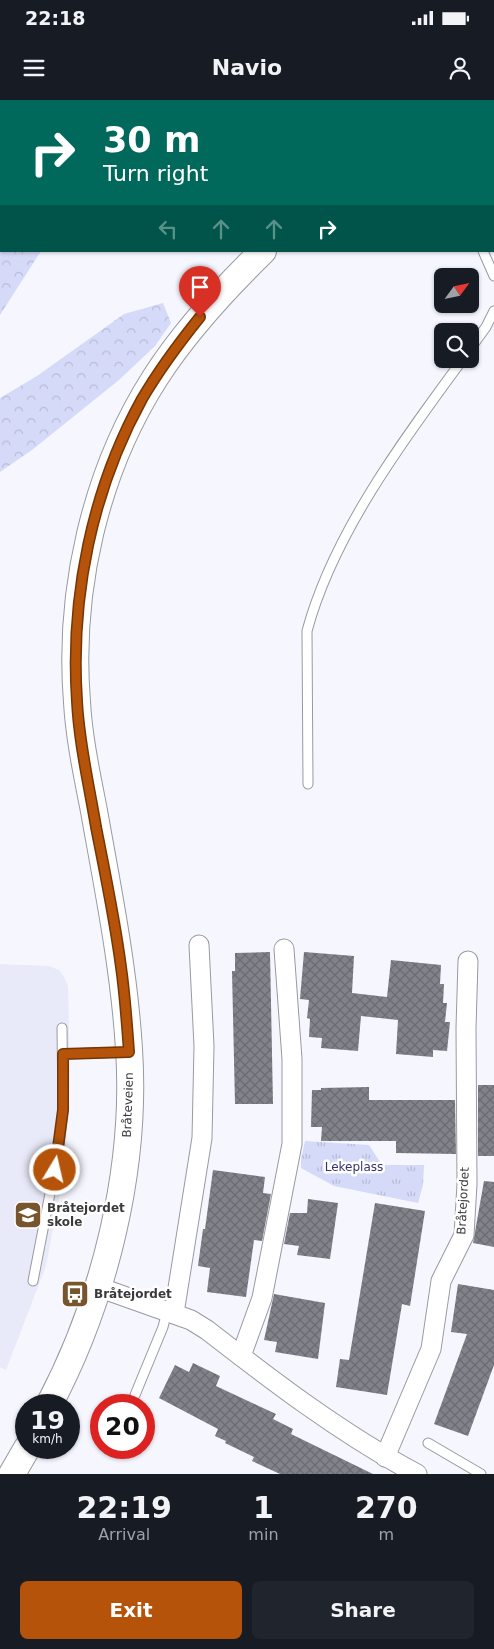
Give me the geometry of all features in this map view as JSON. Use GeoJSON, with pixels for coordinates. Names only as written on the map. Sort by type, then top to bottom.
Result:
{"type":"FeatureCollection","features":[{"type":"Feature","properties":{"kind":"main road","name":"Bråteveien"},"geometry":{"type":"LineString","coordinates":[[54,1394],[77,1346],[98,1287],[111,1238],[124,1166],[129,1098],[129,1052],[121,965],[77,701],[76,646],[82,578],[87,547],[114,457],[142,400],[171,354],[209,306],[262,252]]}},
{"type":"Feature","properties":{"kind":"main road"},"geometry":{"type":"LineString","coordinates":[[12,1474],[21,1459]]}},
{"type":"Feature","properties":{"kind":"street"},"geometry":{"type":"LineString","coordinates":[[171,1312],[202,1138],[204,1046],[199,945]]}},
{"type":"Feature","properties":{"kind":"street"},"geometry":{"type":"LineString","coordinates":[[241,1356],[262,1298],[292,1144],[292,1059],[284,949]]}},
{"type":"Feature","properties":{"kind":"street","name":"Bråtejordet"},"geometry":{"type":"LineString","coordinates":[[385,1457],[431,1349],[442,1280],[464,1235],[467,1184],[466,1028],[468,961]]}},
{"type":"Feature","properties":{"kind":"street"},"geometry":{"type":"LineString","coordinates":[[98,1287],[191,1320],[317,1412],[385,1457],[418,1474]]}},
{"type":"Feature","properties":{"kind":"lane"},"geometry":{"type":"LineString","coordinates":[[483,252],[494,276]]}},
{"type":"Feature","properties":{"kind":"lane"},"geometry":{"type":"LineString","coordinates":[[479,336],[494,311]]}},
{"type":"Feature","properties":{"kind":"lane"},"geometry":{"type":"LineString","coordinates":[[308,784],[306,631],[313,607],[335,555],[381,476],[457,368]]}},
{"type":"Feature","properties":{"kind":"lane"},"geometry":{"type":"LineString","coordinates":[[33,1281],[58,1152],[63,1110],[62,1028]]}},
{"type":"Feature","properties":{"kind":"lane"},"geometry":{"type":"LineString","coordinates":[[63,1054],[129,1052]]}},
{"type":"Feature","properties":{"kind":"lane"},"geometry":{"type":"LineString","coordinates":[[135,1394],[171,1312]]}},
{"type":"Feature","properties":{"kind":"lane"},"geometry":{"type":"LineString","coordinates":[[428,1443],[481,1474]]}},
{"type":"Feature","properties":{"kind":"shaded area","name":"Bråtejordet skole"},"geometry":{"type":"Polygon","coordinates":[[[0,964],[49,966],[59,970],[64,977],[68,986],[70,1079],[65,1165],[46,1266],[6,1370],[0,1367],[0,964]]]}},
{"type":"Feature","properties":{"kind":"green space"},"geometry":{"type":"Polygon","coordinates":[[[0,252],[40,252],[0,315],[0,252]]]}},
{"type":"Feature","properties":{"kind":"green space"},"geometry":{"type":"Polygon","coordinates":[[[163,303],[171,323],[155,346],[119,380],[32,450],[0,472],[0,398],[37,376],[124,314],[163,303]]]}},
{"type":"Feature","properties":{"kind":"green space","name":"Lekeplass"},"geometry":{"type":"Polygon","coordinates":[[[305,1141],[369,1145],[382,1165],[424,1165],[423,1185],[418,1203],[334,1186],[301,1168],[305,1141]]]}},
{"type":"Feature","properties":{"kind":"building"},"geometry":{"type":"Polygon","coordinates":[[[270,952],[273,1104],[235,1104],[232,971],[235,971],[235,953],[270,952]]]}},
{"type":"Feature","properties":{"kind":"building"},"geometry":{"type":"Polygon","coordinates":[[[304,952],[354,956],[352,993],[387,997],[391,960],[441,965],[440,984],[444,984],[443,1003],[447,1003],[445,1022],[450,1022],[447,1051],[433,1050],[433,1057],[396,1054],[398,1020],[361,1016],[358,1051],[321,1048],[322,1038],[309,1037],[310,1019],[307,1018],[309,1000],[300,999],[304,952]]]}},
{"type":"Feature","properties":{"kind":"building"},"geometry":{"type":"Polygon","coordinates":[[[478,1085],[494,1085],[494,1156],[478,1156],[478,1085]]]}},
{"type":"Feature","properties":{"kind":"building"},"geometry":{"type":"Polygon","coordinates":[[[369,1087],[369,1100],[455,1100],[456,1154],[396,1153],[396,1141],[321,1141],[322,1127],[311,1127],[312,1090],[321,1090],[321,1088],[369,1087]]]}},
{"type":"Feature","properties":{"kind":"building"},"geometry":{"type":"Polygon","coordinates":[[[213,1170],[265,1177],[263,1193],[271,1194],[262,1241],[254,1240],[246,1297],[207,1292],[210,1268],[198,1266],[213,1170]]]}},
{"type":"Feature","properties":{"kind":"building"},"geometry":{"type":"Polygon","coordinates":[[[484,1181],[494,1182],[494,1247],[473,1243],[484,1181]]]}},
{"type":"Feature","properties":{"kind":"building"},"geometry":{"type":"Polygon","coordinates":[[[308,1199],[338,1203],[330,1259],[297,1255],[299,1246],[284,1244],[290,1213],[307,1213],[308,1199]]]}},
{"type":"Feature","properties":{"kind":"building"},"geometry":{"type":"Polygon","coordinates":[[[375,1203],[425,1211],[410,1306],[402,1304],[387,1395],[336,1387],[340,1359],[349,1360],[375,1203]]]}},
{"type":"Feature","properties":{"kind":"building"},"geometry":{"type":"Polygon","coordinates":[[[458,1284],[494,1290],[494,1365],[468,1436],[434,1424],[467,1334],[451,1332],[458,1284]]]}},
{"type":"Feature","properties":{"kind":"building"},"geometry":{"type":"Polygon","coordinates":[[[274,1294],[325,1303],[318,1359],[275,1352],[277,1342],[264,1340],[274,1294]]]}},
{"type":"Feature","properties":{"kind":"building"},"geometry":{"type":"Polygon","coordinates":[[[193,1363],[220,1376],[216,1386],[276,1414],[273,1419],[293,1429],[291,1434],[373,1474],[280,1474],[252,1461],[254,1457],[215,1436],[218,1429],[159,1398],[175,1365],[189,1372],[193,1363]]]}},
{"type":"Feature","properties":{"kind":"place","name":"Bråtejordet skole"},"geometry":{"type":"Point","coordinates":[28,1215]}},
{"type":"Feature","properties":{"kind":"place","name":"Bråtejordet"},"geometry":{"type":"Point","coordinates":[75,1294]}},
{"type":"Feature","properties":{"kind":"route"},"geometry":{"type":"LineString","coordinates":[[55,1170],[63,1110],[63,1054],[129,1052],[121,965],[86,768],[77,701],[76,646],[79,602],[87,547],[114,457],[129,425],[155,378],[200,317]]}}]}
